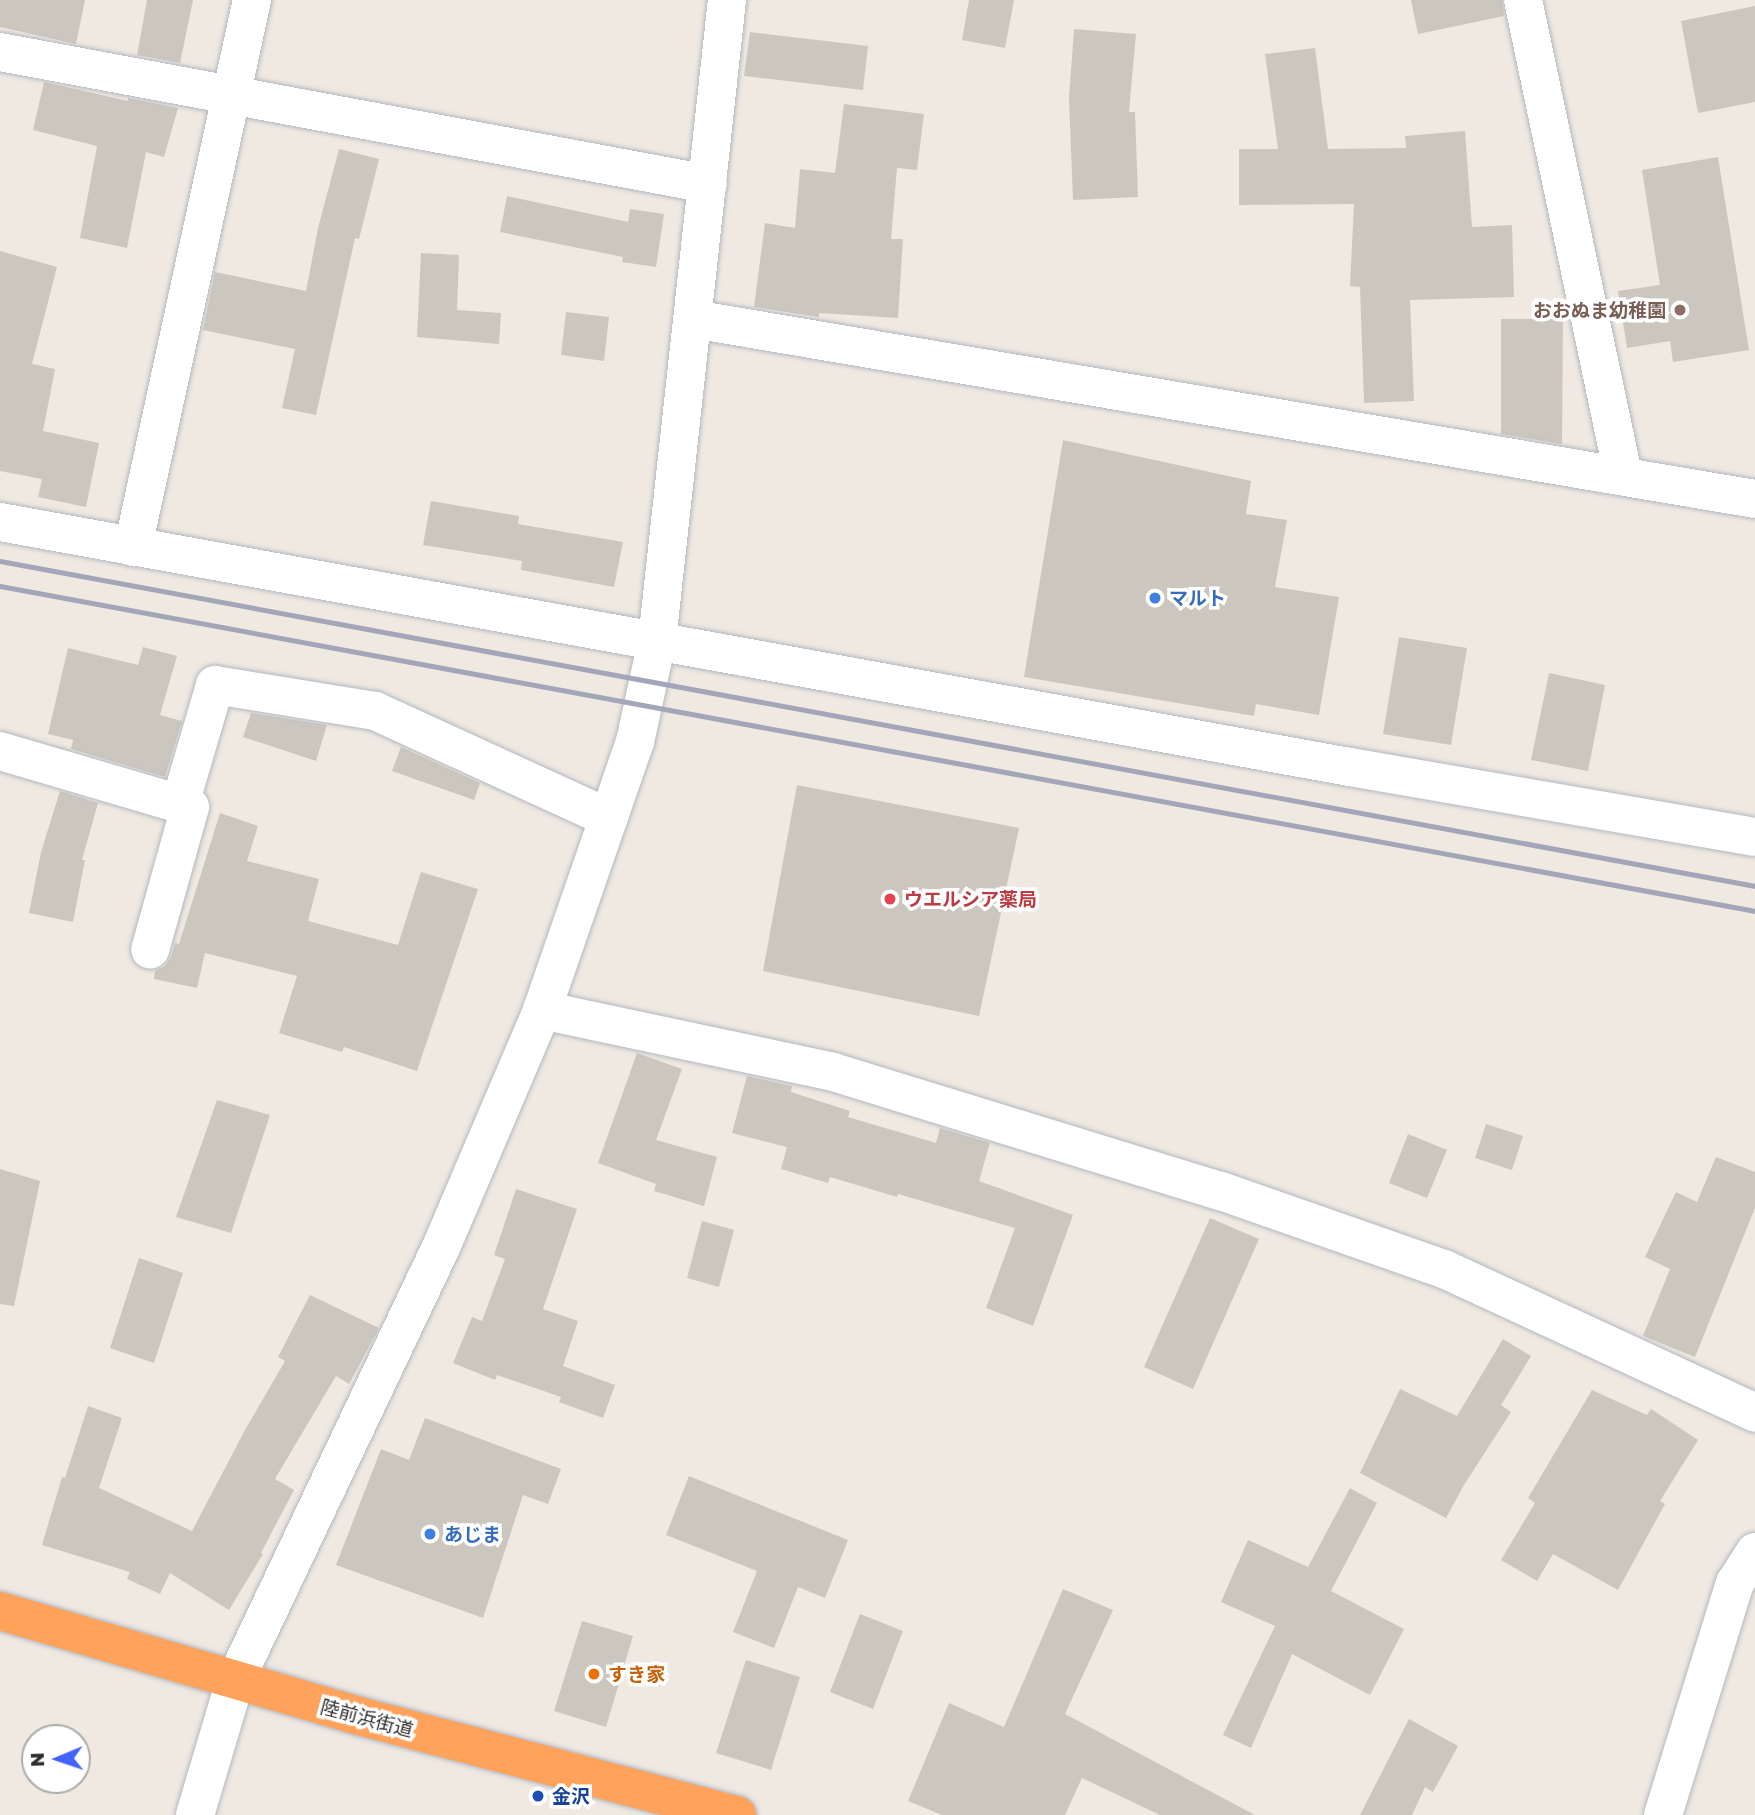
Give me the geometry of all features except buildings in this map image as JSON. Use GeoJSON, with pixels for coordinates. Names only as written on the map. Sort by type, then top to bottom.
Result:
{"type":"FeatureCollection","features":[{"type":"Feature","properties":{"kind":"highway","name":"陸前浜街道"},"geometry":{"type":"LineString","coordinates":[[0,1611],[235,1681],[737,1815]]}},
{"type":"Feature","properties":{"kind":"street"},"geometry":{"type":"LineString","coordinates":[[133,547],[251,0]]}},
{"type":"Feature","properties":{"kind":"street"},"geometry":{"type":"LineString","coordinates":[[195,1815],[235,1681],[442,1245],[542,1010],[635,742],[657,641],[727,0]]}},
{"type":"Feature","properties":{"kind":"street"},"geometry":{"type":"LineString","coordinates":[[1523,0],[1623,475]]}},
{"type":"Feature","properties":{"kind":"street"},"geometry":{"type":"LineString","coordinates":[[0,52],[708,184]]}},
{"type":"Feature","properties":{"kind":"street"},"geometry":{"type":"LineString","coordinates":[[693,319],[1755,499]]}},
{"type":"Feature","properties":{"kind":"street"},"geometry":{"type":"LineString","coordinates":[[0,522],[1364,769],[1755,836]]}},
{"type":"Feature","properties":{"kind":"street"},"geometry":{"type":"LineString","coordinates":[[180,804],[215,685],[375,711],[609,818]]}},
{"type":"Feature","properties":{"kind":"street"},"geometry":{"type":"LineString","coordinates":[[0,751],[190,807],[150,950]]}},
{"type":"Feature","properties":{"kind":"street"},"geometry":{"type":"LineString","coordinates":[[542,1010],[833,1072],[1221,1191],[1444,1269],[1755,1413]]}},
{"type":"Feature","properties":{"kind":"street"},"geometry":{"type":"LineString","coordinates":[[1663,1815],[1735,1583],[1755,1552]]}},
{"type":"Feature","properties":{"kind":"railway"},"geometry":{"type":"LineString","coordinates":[[0,561],[1755,886]]}},
{"type":"Feature","properties":{"kind":"railway"},"geometry":{"type":"LineString","coordinates":[[0,586],[1755,911]]}},
{"type":"Feature","properties":{"kind":"place","name":"おおぬま幼稚園"},"geometry":{"type":"Point","coordinates":[1680,310]}},
{"type":"Feature","properties":{"kind":"place","name":"マルト"},"geometry":{"type":"Point","coordinates":[1155,598]}},
{"type":"Feature","properties":{"kind":"place","name":"ウエルシア薬局"},"geometry":{"type":"Point","coordinates":[890,899]}},
{"type":"Feature","properties":{"kind":"place","name":"あじま"},"geometry":{"type":"Point","coordinates":[430,1534]}},
{"type":"Feature","properties":{"kind":"place","name":"すき家"},"geometry":{"type":"Point","coordinates":[594,1674]}},
{"type":"Feature","properties":{"kind":"place","name":"金沢"},"geometry":{"type":"Point","coordinates":[538,1796]}}]}
